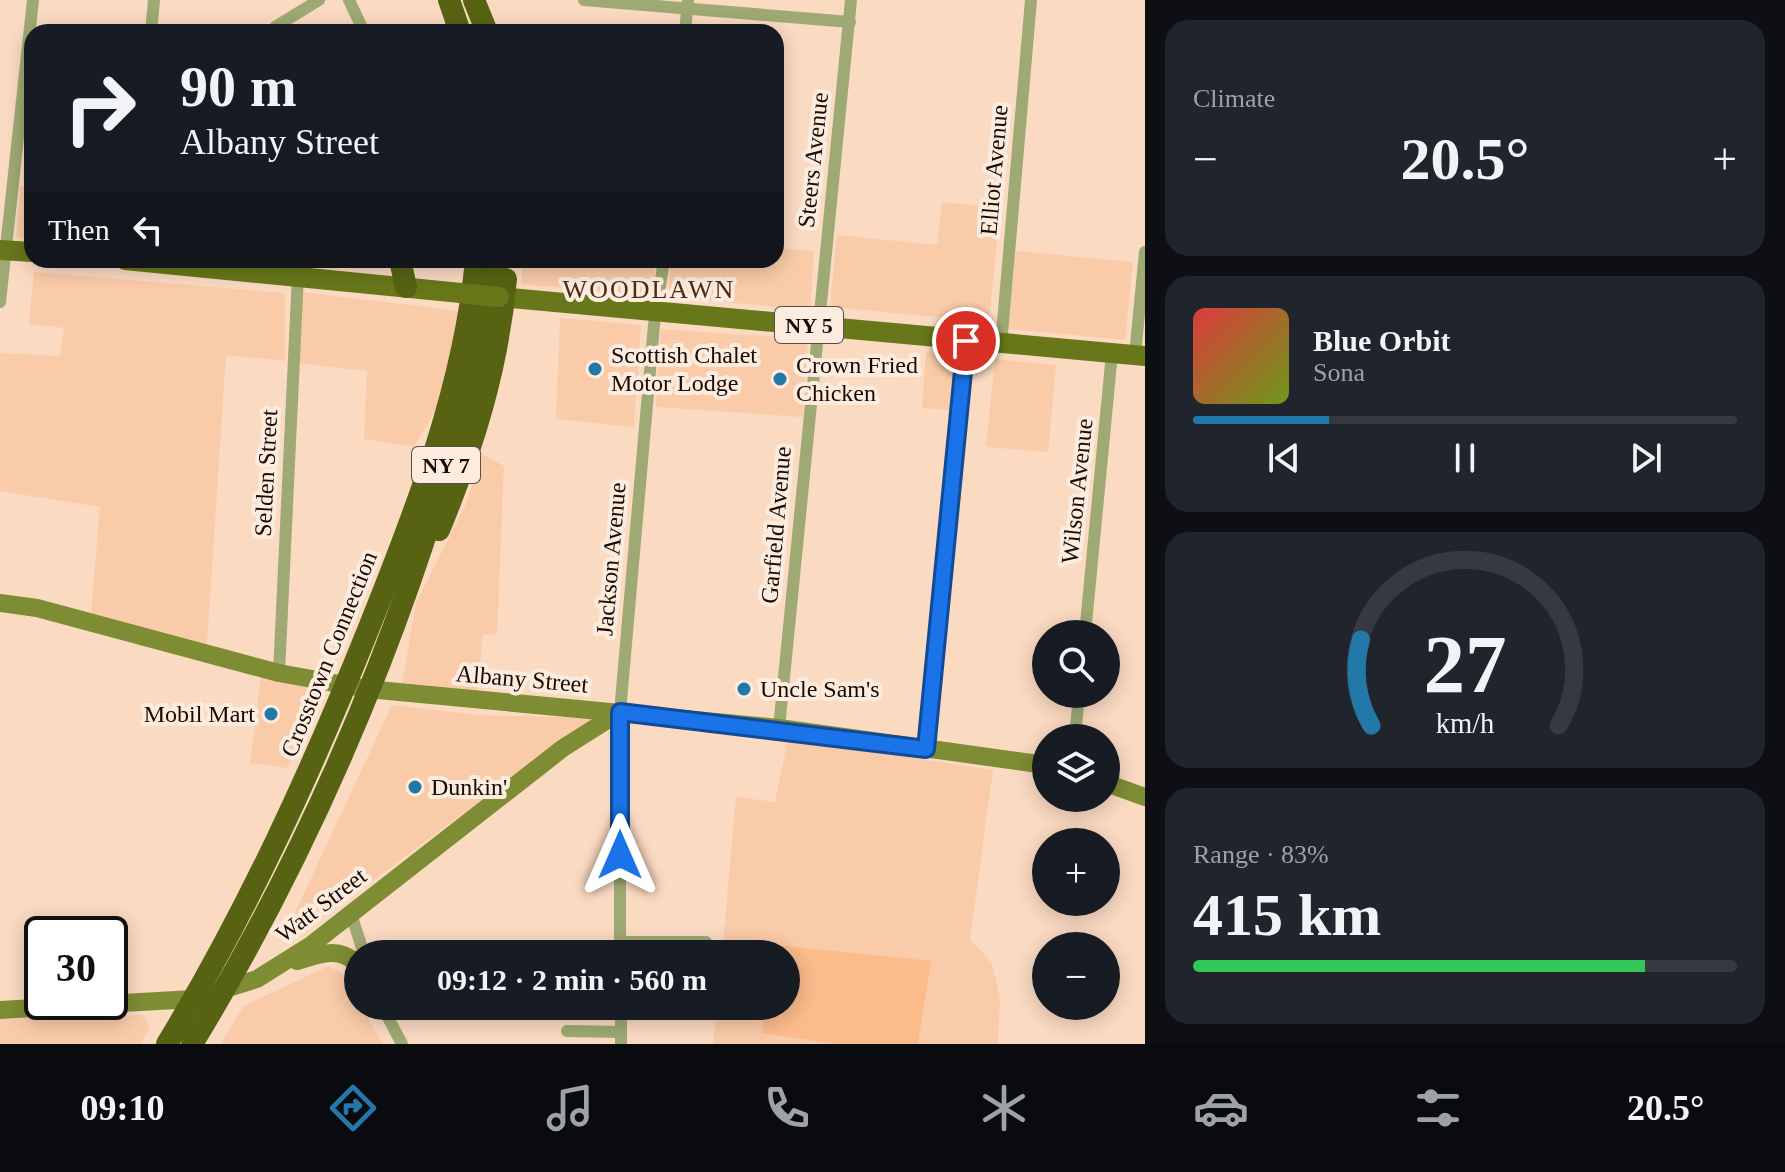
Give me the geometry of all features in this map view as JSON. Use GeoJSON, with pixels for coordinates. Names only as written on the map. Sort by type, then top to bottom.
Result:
{"type":"FeatureCollection","features":[{"type":"Feature","properties":{"kind":"highway"},"geometry":{"type":"LineString","coordinates":[[446,0],[447,24]]}},
{"type":"Feature","properties":{"kind":"highway"},"geometry":{"type":"LineString","coordinates":[[446,0],[456,24]]}},
{"type":"Feature","properties":{"kind":"highway"},"geometry":{"type":"LineString","coordinates":[[465,0],[473,24]]}},
{"type":"Feature","properties":{"kind":"highway"},"geometry":{"type":"LineString","coordinates":[[474,0],[484,24]]}},
{"type":"Feature","properties":{"kind":"highway"},"geometry":{"type":"LineString","coordinates":[[402,268],[406,287]]}},
{"type":"Feature","properties":{"kind":"highway"},"geometry":{"type":"LineString","coordinates":[[406,287],[410,268]]}},
{"type":"Feature","properties":{"kind":"highway","name":"Crosstown Connection"},"geometry":{"type":"LineString","coordinates":[[192,1044],[225,991],[327,793],[393,567],[442,427],[463,342],[475,268]]}},
{"type":"Feature","properties":{"kind":"highway","name":"Crosstown Connection"},"geometry":{"type":"LineString","coordinates":[[167,1044],[258,882],[357,686],[376,665],[440,486],[482,337],[495,268]]}},
{"type":"Feature","properties":{"kind":"highway"},"geometry":{"type":"LineString","coordinates":[[376,665],[399,627],[464,473],[484,406],[507,268]]}},
{"type":"Feature","properties":{"kind":"main road"},"geometry":{"type":"LineString","coordinates":[[3,250],[24,251]]}},
{"type":"Feature","properties":{"kind":"main road","name":"NY 5"},"geometry":{"type":"LineString","coordinates":[[260,268],[502,298],[1001,345],[1140,355]]}},
{"type":"Feature","properties":{"kind":"street"},"geometry":{"type":"LineString","coordinates":[[30,24],[33,0]]}},
{"type":"Feature","properties":{"kind":"street"},"geometry":{"type":"LineString","coordinates":[[152,24],[154,0]]}},
{"type":"Feature","properties":{"kind":"street"},"geometry":{"type":"LineString","coordinates":[[280,24],[319,0]]}},
{"type":"Feature","properties":{"kind":"street"},"geometry":{"type":"LineString","coordinates":[[349,0],[360,24]]}},
{"type":"Feature","properties":{"kind":"street"},"geometry":{"type":"LineString","coordinates":[[584,0],[688,5],[850,22]]}},
{"type":"Feature","properties":{"kind":"street","name":"Steers Avenue"},"geometry":{"type":"LineString","coordinates":[[817,326],[851,0]]}},
{"type":"Feature","properties":{"kind":"street","name":"Elliot Avenue"},"geometry":{"type":"LineString","coordinates":[[1001,345],[1031,0]]}},
{"type":"Feature","properties":{"kind":"street"},"geometry":{"type":"LineString","coordinates":[[0,302],[3,250],[24,75]]}},
{"type":"Feature","properties":{"kind":"street"},"geometry":{"type":"LineString","coordinates":[[1140,355],[1145,252]]}},
{"type":"Feature","properties":{"kind":"street","name":"Jackson Avenue"},"geometry":{"type":"LineString","coordinates":[[620,940],[620,712],[663,268]]}},
{"type":"Feature","properties":{"kind":"street","name":"Selden Street"},"geometry":{"type":"LineString","coordinates":[[279,673],[298,275]]}},
{"type":"Feature","properties":{"kind":"street","name":"Garfield Avenue"},"geometry":{"type":"LineString","coordinates":[[779,728],[817,326]]}},
{"type":"Feature","properties":{"kind":"street"},"geometry":{"type":"LineString","coordinates":[[926,749],[966,341]]}},
{"type":"Feature","properties":{"kind":"street","name":"Wilson Avenue"},"geometry":{"type":"LineString","coordinates":[[1086,620],[1112,353]]}},
{"type":"Feature","properties":{"kind":"street","name":"Albany Street"},"geometry":{"type":"LineString","coordinates":[[0,603],[37,608],[279,673],[357,686],[779,728],[1032,763]]}},
{"type":"Feature","properties":{"kind":"street","name":"Watt Street"},"geometry":{"type":"LineString","coordinates":[[0,1010],[193,999],[225,991],[283,965],[563,748],[620,712]]}},
{"type":"Feature","properties":{"kind":"street"},"geometry":{"type":"LineString","coordinates":[[1120,788],[1145,797]]}},
{"type":"Feature","properties":{"kind":"street"},"geometry":{"type":"LineString","coordinates":[[351,914],[359,940]]}},
{"type":"Feature","properties":{"kind":"street"},"geometry":{"type":"LineString","coordinates":[[283,965],[330,951],[344,955]]}},
{"type":"Feature","properties":{"kind":"street"},"geometry":{"type":"LineString","coordinates":[[389,1020],[402,1044]]}},
{"type":"Feature","properties":{"kind":"street"},"geometry":{"type":"LineString","coordinates":[[567,1031],[621,1038]]}},
{"type":"Feature","properties":{"kind":"shaded area"},"geometry":{"type":"Polygon","coordinates":[[[20,186],[24,186],[24,238],[16,237],[20,186]]]}},
{"type":"Feature","properties":{"kind":"shaded area"},"geometry":{"type":"Polygon","coordinates":[[[942,202],[1000,208],[989,322],[830,307],[837,235],[937,245],[942,202]]]}},
{"type":"Feature","properties":{"kind":"shaded area"},"geometry":{"type":"Polygon","coordinates":[[[784,249],[814,251],[810,310],[668,297],[670,268],[784,268],[784,249]]]}},
{"type":"Feature","properties":{"kind":"shaded area"},"geometry":{"type":"Polygon","coordinates":[[[1016,251],[1133,262],[1125,340],[1008,329],[1016,251]]]}},
{"type":"Feature","properties":{"kind":"shaded area"},"geometry":{"type":"Polygon","coordinates":[[[522,268],[655,268],[652,296],[521,284],[522,268]]]}},
{"type":"Feature","properties":{"kind":"shaded area"},"geometry":{"type":"Polygon","coordinates":[[[34,272],[285,293],[285,361],[226,355],[207,644],[91,613],[100,507],[0,491],[0,353],[60,356],[64,328],[29,324],[34,272]]]}},
{"type":"Feature","properties":{"kind":"shaded area"},"geometry":{"type":"Polygon","coordinates":[[[302,292],[459,311],[440,403],[414,447],[364,439],[367,371],[298,363],[302,292]]]}},
{"type":"Feature","properties":{"kind":"shaded area"},"geometry":{"type":"Polygon","coordinates":[[[560,318],[641,325],[634,427],[556,419],[560,318]]]}},
{"type":"Feature","properties":{"kind":"shaded area"},"geometry":{"type":"Polygon","coordinates":[[[661,329],[808,339],[803,417],[656,407],[661,329]]]}},
{"type":"Feature","properties":{"kind":"shaded area"},"geometry":{"type":"Polygon","coordinates":[[[926,352],[956,354],[952,410],[922,408],[926,352]]]}},
{"type":"Feature","properties":{"kind":"shaded area"},"geometry":{"type":"Polygon","coordinates":[[[995,359],[1056,365],[1048,452],[986,447],[995,359]]]}},
{"type":"Feature","properties":{"kind":"shaded area"},"geometry":{"type":"Polygon","coordinates":[[[482,454],[504,466],[497,634],[483,635],[477,693],[402,683],[416,603],[466,504],[482,454]]]}},
{"type":"Feature","properties":{"kind":"shaded area"},"geometry":{"type":"Polygon","coordinates":[[[261,675],[324,689],[287,768],[250,763],[261,675]]]}},
{"type":"Feature","properties":{"kind":"shaded area"},"geometry":{"type":"Polygon","coordinates":[[[392,705],[477,715],[593,718],[593,722],[531,763],[301,934],[292,919],[392,705]]]}},
{"type":"Feature","properties":{"kind":"shaded area"},"geometry":{"type":"Polygon","coordinates":[[[788,739],[993,770],[970,939],[992,963],[1000,998],[998,1044],[713,1044],[716,1020],[800,1020],[800,940],[723,940],[736,797],[775,802],[788,739]]]}},
{"type":"Feature","properties":{"kind":"shaded area"},"geometry":{"type":"Polygon","coordinates":[[[800,948],[931,961],[918,1044],[835,1044],[762,1033],[764,1020],[800,1020],[800,948]]]}},
{"type":"Feature","properties":{"kind":"shaded area"},"geometry":{"type":"Polygon","coordinates":[[[328,966],[341,972],[344,977],[344,1020],[369,1020],[383,1044],[220,1044],[244,1006],[328,966]]]}},
{"type":"Feature","properties":{"kind":"shaded area"},"geometry":{"type":"Polygon","coordinates":[[[128,1015],[144,1015],[150,1028],[140,1044],[0,1044],[0,1019],[128,1020],[128,1015]]]}},
{"type":"Feature","properties":{"kind":"place","name":"Scottish Chalet Motor Lodge"},"geometry":{"type":"Point","coordinates":[595,369]}},
{"type":"Feature","properties":{"kind":"place","name":"Crown Fried Chicken"},"geometry":{"type":"Point","coordinates":[780,379]}},
{"type":"Feature","properties":{"kind":"place","name":"Uncle Sam's"},"geometry":{"type":"Point","coordinates":[744,689]}},
{"type":"Feature","properties":{"kind":"place","name":"Mobil Mart"},"geometry":{"type":"Point","coordinates":[271,714]}},
{"type":"Feature","properties":{"kind":"place","name":"Dunkin'"},"geometry":{"type":"Point","coordinates":[415,787]}},
{"type":"Feature","properties":{"kind":"district","name":"WOODLAWN"},"geometry":{"type":"Point","coordinates":[649,289]}},
{"type":"Feature","properties":{"kind":"route"},"geometry":{"type":"LineString","coordinates":[[620,855],[620,712],[779,728],[926,749],[966,341]]}}]}
